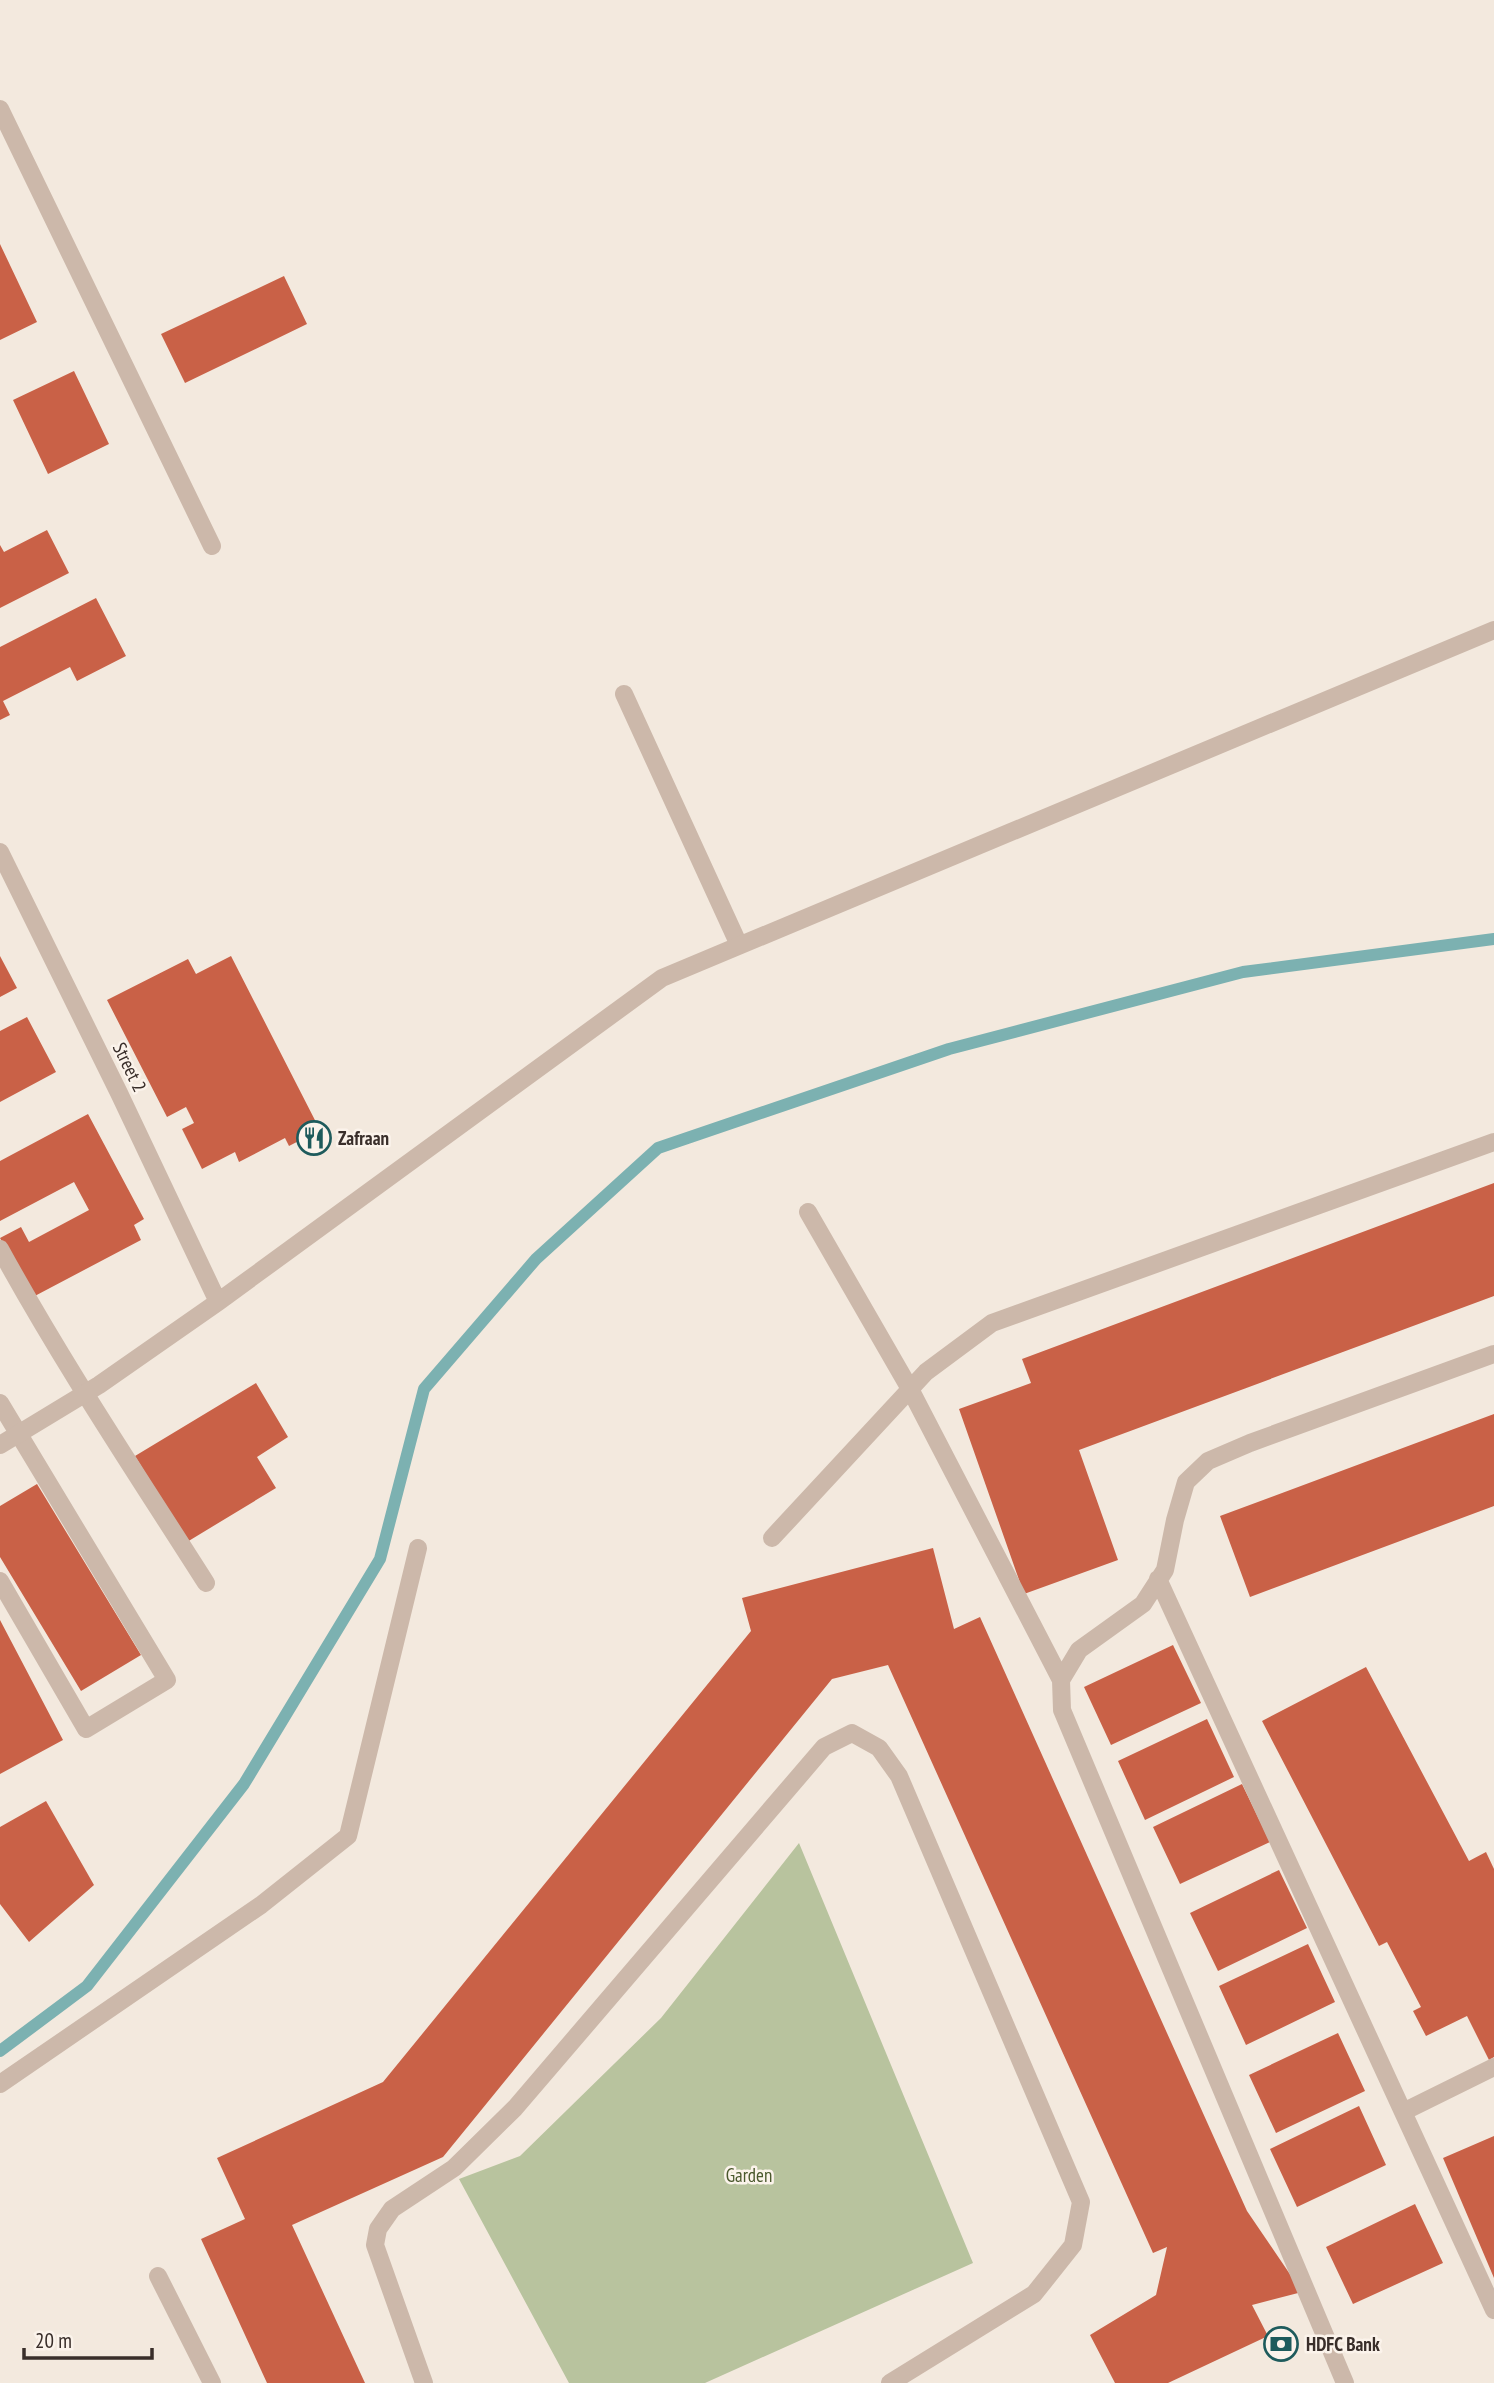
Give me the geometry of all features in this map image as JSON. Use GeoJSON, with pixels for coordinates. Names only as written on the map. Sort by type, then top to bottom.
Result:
{"type":"FeatureCollection","features":[{"type":"Feature","properties":{"kind":"street"},"geometry":{"type":"LineString","coordinates":[[0,109],[212,546]]}},
{"type":"Feature","properties":{"kind":"street"},"geometry":{"type":"LineString","coordinates":[[0,1445],[85,1393],[218,1302],[662,978],[1494,630]]}},
{"type":"Feature","properties":{"kind":"street"},"geometry":{"type":"LineString","coordinates":[[624,694],[739,945]]}},
{"type":"Feature","properties":{"kind":"street","name":"Street 2"},"geometry":{"type":"LineString","coordinates":[[0,852],[218,1302]]}},
{"type":"Feature","properties":{"kind":"street"},"geometry":{"type":"LineString","coordinates":[[772,1538],[926,1372],[992,1323],[1494,1142]]}},
{"type":"Feature","properties":{"kind":"street"},"geometry":{"type":"LineString","coordinates":[[808,1212],[910,1389],[1061,1680],[1062,1710],[1345,2383]]}},
{"type":"Feature","properties":{"kind":"street"},"geometry":{"type":"LineString","coordinates":[[0,1249],[85,1393],[206,1583]]}},
{"type":"Feature","properties":{"kind":"street"},"geometry":{"type":"LineString","coordinates":[[1061,1680],[1079,1650],[1143,1604],[1165,1570],[1186,1482],[1208,1461],[1250,1443],[1494,1354]]}},
{"type":"Feature","properties":{"kind":"street"},"geometry":{"type":"LineString","coordinates":[[0,1403],[167,1680],[86,1728],[0,1581]]}},
{"type":"Feature","properties":{"kind":"street"},"geometry":{"type":"LineString","coordinates":[[0,2084],[261,1905],[348,1836],[418,1548]]}},
{"type":"Feature","properties":{"kind":"street"},"geometry":{"type":"LineString","coordinates":[[1158,1579],[1405,2111],[1494,2310]]}},
{"type":"Feature","properties":{"kind":"street"},"geometry":{"type":"LineString","coordinates":[[424,2383],[375,2245],[378,2230],[392,2210],[454,2168],[515,2108],[824,1747],[852,1733],[879,1748],[899,1776],[1081,2202],[1073,2245],[1034,2294],[890,2383]]}},
{"type":"Feature","properties":{"kind":"street"},"geometry":{"type":"LineString","coordinates":[[1405,2111],[1494,2067]]}},
{"type":"Feature","properties":{"kind":"street"},"geometry":{"type":"LineString","coordinates":[[158,2276],[212,2383]]}},
{"type":"Feature","properties":{"kind":"green space","name":"Garden"},"geometry":{"type":"Polygon","coordinates":[[[799,1843],[973,2263],[705,2383],[569,2383],[459,2179],[520,2156],[661,2018],[799,1843]]]}},
{"type":"Feature","properties":{"kind":"building"},"geometry":{"type":"Polygon","coordinates":[[[0,244],[37,322],[0,340],[0,244]]]}},
{"type":"Feature","properties":{"kind":"building"},"geometry":{"type":"Polygon","coordinates":[[[284,276],[307,324],[185,383],[161,334],[284,276]]]}},
{"type":"Feature","properties":{"kind":"building"},"geometry":{"type":"Polygon","coordinates":[[[74,371],[109,444],[48,474],[13,400],[74,371]]]}},
{"type":"Feature","properties":{"kind":"building"},"geometry":{"type":"Polygon","coordinates":[[[47,530],[69,573],[0,608],[0,545],[4,552],[47,530]]]}},
{"type":"Feature","properties":{"kind":"building"},"geometry":{"type":"Polygon","coordinates":[[[96,598],[126,656],[77,681],[70,667],[3,701],[10,715],[0,720],[0,647],[96,598]]]}},
{"type":"Feature","properties":{"kind":"building"},"geometry":{"type":"Polygon","coordinates":[[[0,956],[17,988],[0,997],[0,956]]]}},
{"type":"Feature","properties":{"kind":"building"},"geometry":{"type":"Polygon","coordinates":[[[231,956],[320,1130],[289,1146],[285,1138],[239,1162],[235,1152],[202,1169],[182,1129],[194,1123],[186,1107],[167,1117],[107,1000],[188,959],[196,974],[231,956]]]}},
{"type":"Feature","properties":{"kind":"building"},"geometry":{"type":"Polygon","coordinates":[[[27,1017],[56,1072],[0,1102],[0,1031],[27,1017]]]}},
{"type":"Feature","properties":{"kind":"building"},"geometry":{"type":"Polygon","coordinates":[[[88,1114],[144,1219],[134,1225],[141,1240],[31,1298],[0,1238],[21,1227],[29,1242],[89,1210],[74,1182],[0,1221],[0,1161],[88,1114]]]}},
{"type":"Feature","properties":{"kind":"building"},"geometry":{"type":"Polygon","coordinates":[[[1494,1183],[1494,1296],[1079,1450],[1118,1560],[1024,1594],[959,1409],[1031,1383],[1022,1359],[1494,1183]]]}},
{"type":"Feature","properties":{"kind":"building"},"geometry":{"type":"Polygon","coordinates":[[[256,1383],[288,1437],[257,1457],[276,1488],[187,1542],[135,1456],[256,1383]]]}},
{"type":"Feature","properties":{"kind":"building"},"geometry":{"type":"Polygon","coordinates":[[[1494,1414],[1494,1506],[1250,1597],[1220,1516],[1494,1414]]]}},
{"type":"Feature","properties":{"kind":"building"},"geometry":{"type":"Polygon","coordinates":[[[37,1484],[141,1655],[81,1691],[0,1557],[0,1506],[37,1484]]]}},
{"type":"Feature","properties":{"kind":"building"},"geometry":{"type":"Polygon","coordinates":[[[933,1548],[954,1629],[980,1617],[1247,2211],[1302,2292],[1252,2305],[1268,2336],[1168,2383],[1115,2383],[1090,2335],[1156,2295],[1167,2247],[1153,2253],[888,1665],[832,1679],[443,2157],[292,2225],[365,2383],[267,2383],[201,2239],[245,2219],[217,2158],[383,2082],[751,1631],[742,1598],[933,1548]]]}},
{"type":"Feature","properties":{"kind":"building"},"geometry":{"type":"Polygon","coordinates":[[[0,1620],[63,1740],[0,1774],[0,1620]]]}},
{"type":"Feature","properties":{"kind":"building"},"geometry":{"type":"Polygon","coordinates":[[[1173,1645],[1201,1703],[1111,1745],[1084,1687],[1173,1645]]]}},
{"type":"Feature","properties":{"kind":"building"},"geometry":{"type":"Polygon","coordinates":[[[1366,1667],[1469,1861],[1486,1852],[1494,1869],[1494,2057],[1489,2060],[1467,2016],[1426,2036],[1413,2011],[1421,2007],[1387,1942],[1379,1946],[1262,1721],[1366,1667]]]}},
{"type":"Feature","properties":{"kind":"building"},"geometry":{"type":"Polygon","coordinates":[[[1207,1719],[1234,1777],[1145,1820],[1118,1761],[1207,1719]]]}},
{"type":"Feature","properties":{"kind":"building"},"geometry":{"type":"Polygon","coordinates":[[[1242,1784],[1270,1842],[1180,1884],[1153,1827],[1242,1784]]]}},
{"type":"Feature","properties":{"kind":"building"},"geometry":{"type":"Polygon","coordinates":[[[46,1801],[94,1885],[29,1942],[0,1904],[0,1827],[46,1801]]]}},
{"type":"Feature","properties":{"kind":"building"},"geometry":{"type":"Polygon","coordinates":[[[1279,1870],[1307,1928],[1218,1971],[1190,1913],[1279,1870]]]}},
{"type":"Feature","properties":{"kind":"building"},"geometry":{"type":"Polygon","coordinates":[[[1308,1944],[1335,2002],[1246,2045],[1219,1986],[1308,1944]]]}},
{"type":"Feature","properties":{"kind":"building"},"geometry":{"type":"Polygon","coordinates":[[[1338,2033],[1365,2091],[1276,2133],[1249,2075],[1338,2033]]]}},
{"type":"Feature","properties":{"kind":"building"},"geometry":{"type":"Polygon","coordinates":[[[1359,2106],[1386,2165],[1297,2207],[1270,2149],[1359,2106]]]}},
{"type":"Feature","properties":{"kind":"building"},"geometry":{"type":"Polygon","coordinates":[[[1494,2136],[1494,2278],[1443,2158],[1494,2136]]]}},
{"type":"Feature","properties":{"kind":"building"},"geometry":{"type":"Polygon","coordinates":[[[1415,2204],[1443,2263],[1353,2304],[1326,2247],[1415,2204]]]}},
{"type":"Feature","properties":{"kind":"waterway"},"geometry":{"type":"LineString","coordinates":[[0,2051],[87,1986],[244,1784],[380,1559],[424,1389],[536,1259],[658,1148],[949,1049],[1243,972],[1494,939]]}},
{"type":"Feature","properties":{"kind":"place","name":"Zafraan"},"geometry":{"type":"Point","coordinates":[314,1138]}},
{"type":"Feature","properties":{"kind":"place","name":"HDFC Bank"},"geometry":{"type":"Point","coordinates":[1281,2344]}}]}
